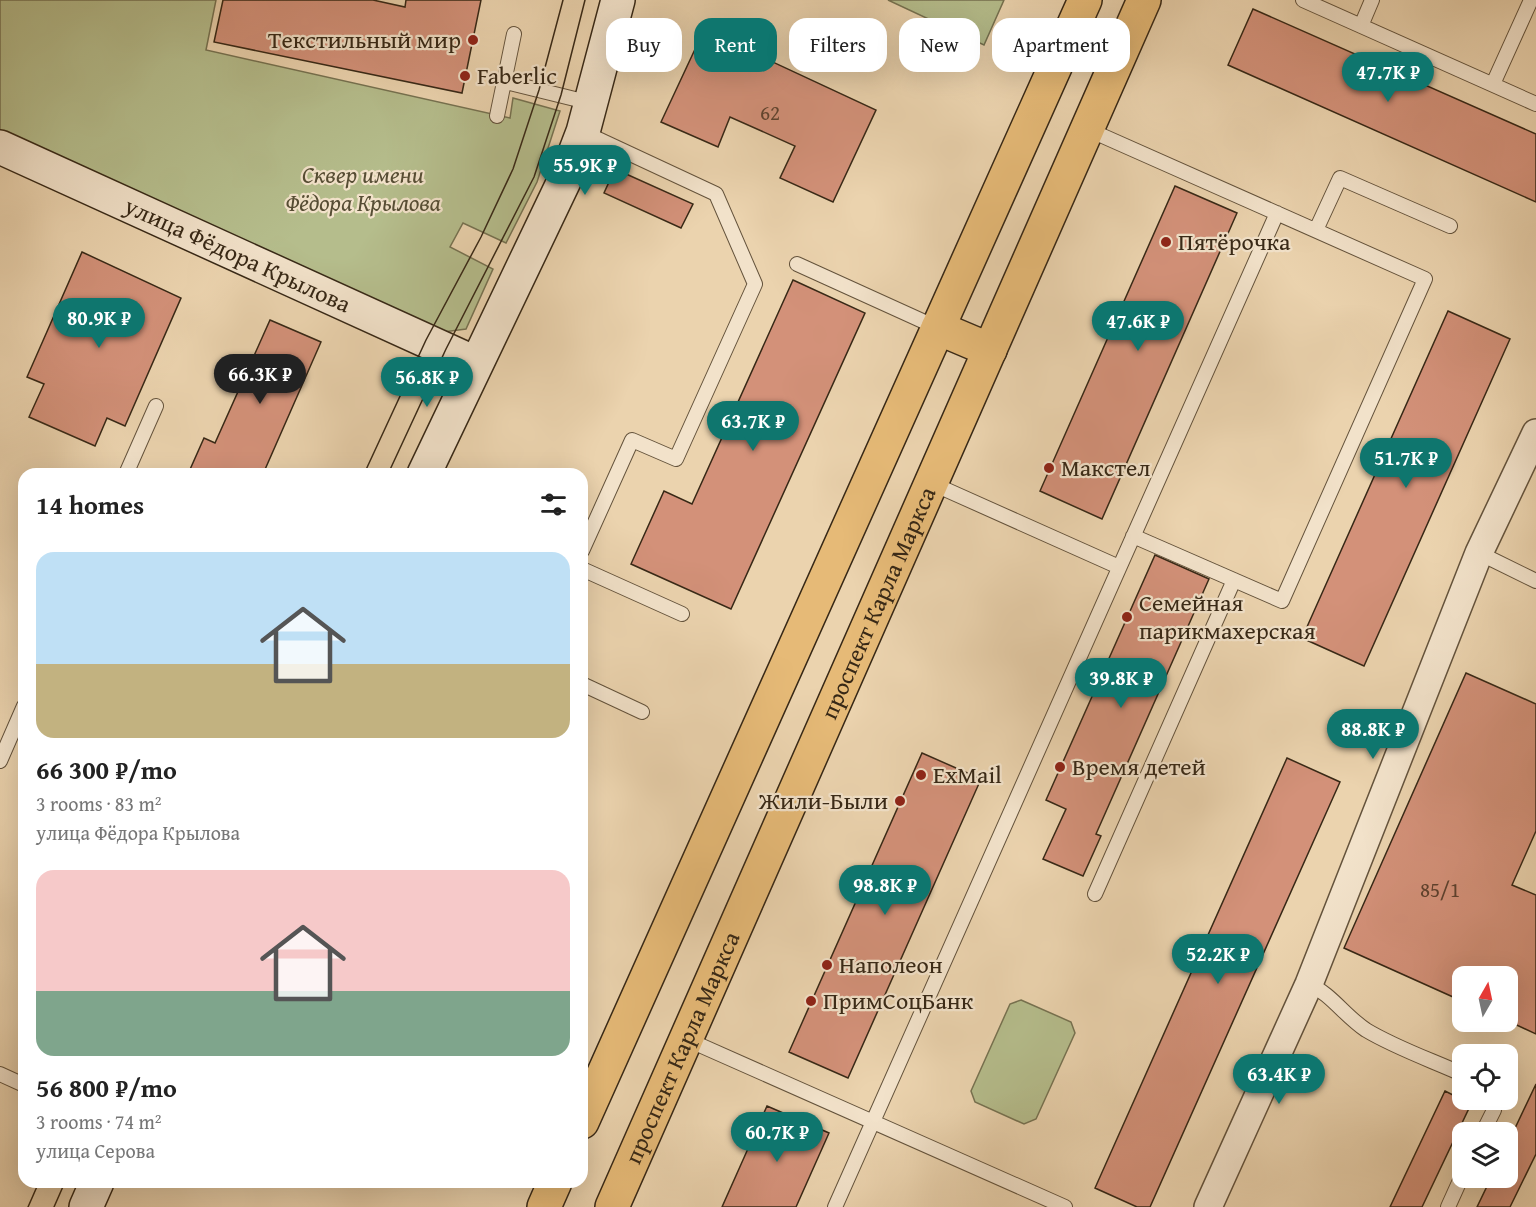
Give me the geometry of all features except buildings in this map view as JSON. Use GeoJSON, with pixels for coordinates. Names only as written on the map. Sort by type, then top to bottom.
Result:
{"type":"FeatureCollection","features":[{"type":"Feature","properties":{"kind":"main road"},"geometry":{"type":"LineString","coordinates":[[588,1109],[1085,0]]}},
{"type":"Feature","properties":{"kind":"main road","name":"проспект Карла Маркса"},"geometry":{"type":"LineString","coordinates":[[612,1207],[1143,0]]}},
{"type":"Feature","properties":{"kind":"main road"},"geometry":{"type":"LineString","coordinates":[[938,328],[990,350]]}},
{"type":"Feature","properties":{"kind":"main road"},"geometry":{"type":"LineString","coordinates":[[544,1207],[552,1188]]}},
{"type":"Feature","properties":{"kind":"street"},"geometry":{"type":"LineString","coordinates":[[427,468],[475,363],[532,250],[587,117],[618,0]]}},
{"type":"Feature","properties":{"kind":"street","name":"улица Фёдора Крылова"},"geometry":{"type":"LineString","coordinates":[[0,147],[475,363]]}},
{"type":"Feature","properties":{"kind":"street"},"geometry":{"type":"LineString","coordinates":[[1208,1207],[1309,984],[1479,553],[1536,433]]}},
{"type":"Feature","properties":{"kind":"street"},"geometry":{"type":"LineString","coordinates":[[86,1207],[94,1188]]}},
{"type":"Feature","properties":{"kind":"lane"},"geometry":{"type":"LineString","coordinates":[[1303,0],[1536,104]]}},
{"type":"Feature","properties":{"kind":"lane"},"geometry":{"type":"LineString","coordinates":[[1360,26],[1372,0]]}},
{"type":"Feature","properties":{"kind":"lane"},"geometry":{"type":"LineString","coordinates":[[1493,84],[1531,0]]}},
{"type":"Feature","properties":{"kind":"lane"},"geometry":{"type":"LineString","coordinates":[[497,116],[506,82],[514,34]]}},
{"type":"Feature","properties":{"kind":"lane"},"geometry":{"type":"LineString","coordinates":[[506,82],[587,117],[716,194],[755,284],[676,459],[632,440],[588,538]]}},
{"type":"Feature","properties":{"kind":"lane"},"geometry":{"type":"LineString","coordinates":[[1087,129],[1425,279],[1282,601],[1133,536]]}},
{"type":"Feature","properties":{"kind":"lane"},"geometry":{"type":"LineString","coordinates":[[1316,230],[1340,178],[1450,226]]}},
{"type":"Feature","properties":{"kind":"lane"},"geometry":{"type":"LineString","coordinates":[[835,1207],[1277,213]]}},
{"type":"Feature","properties":{"kind":"lane"},"geometry":{"type":"LineString","coordinates":[[797,264],[938,328]]}},
{"type":"Feature","properties":{"kind":"lane"},"geometry":{"type":"LineString","coordinates":[[129,468],[156,406]]}},
{"type":"Feature","properties":{"kind":"lane"},"geometry":{"type":"LineString","coordinates":[[931,483],[1119,567]]}},
{"type":"Feature","properties":{"kind":"lane"},"geometry":{"type":"LineString","coordinates":[[1479,553],[1536,581]]}},
{"type":"Feature","properties":{"kind":"lane"},"geometry":{"type":"LineString","coordinates":[[588,571],[682,614]]}},
{"type":"Feature","properties":{"kind":"lane"},"geometry":{"type":"LineString","coordinates":[[1095,894],[1234,580]]}},
{"type":"Feature","properties":{"kind":"lane"},"geometry":{"type":"LineString","coordinates":[[588,687],[642,712]]}},
{"type":"Feature","properties":{"kind":"lane"},"geometry":{"type":"LineString","coordinates":[[0,761],[18,720]]}},
{"type":"Feature","properties":{"kind":"lane"},"geometry":{"type":"LineString","coordinates":[[1309,984],[1323,990],[1338,1008],[1365,1029],[1452,1069]]}},
{"type":"Feature","properties":{"kind":"lane"},"geometry":{"type":"LineString","coordinates":[[686,1039],[1065,1207]]}},
{"type":"Feature","properties":{"kind":"lane"},"geometry":{"type":"LineString","coordinates":[[0,1074],[18,1082]]}},
{"type":"Feature","properties":{"kind":"lane"},"geometry":{"type":"LineString","coordinates":[[1448,1207],[1457,1188]]}},
{"type":"Feature","properties":{"kind":"green space","name":"Сквер имени Фёдора Крылова"},"geometry":{"type":"Polygon","coordinates":[[[0,0],[216,0],[206,50],[510,118],[513,98],[560,111],[537,182],[506,243],[463,223],[450,247],[493,269],[466,329],[443,332],[0,138],[0,0]]]}},
{"type":"Feature","properties":{"kind":"green space"},"geometry":{"type":"Polygon","coordinates":[[[888,0],[1004,0],[996,18],[992,18],[992,27],[984,45],[980,43],[980,18],[926,18],[888,0]]]}},
{"type":"Feature","properties":{"kind":"green space"},"geometry":{"type":"Polygon","coordinates":[[[1021,1000],[1071,1022],[1075,1033],[1036,1119],[1024,1124],[975,1102],[971,1091],[1010,1004],[1021,1000]]]}},
{"type":"Feature","properties":{"kind":"tram line"},"geometry":{"type":"LineString","coordinates":[[367,468],[426,340],[481,237],[513,169],[539,90],[563,0]]}},
{"type":"Feature","properties":{"kind":"tram line"},"geometry":{"type":"LineString","coordinates":[[391,468],[446,349],[534,177],[561,95],[585,0]]}},
{"type":"Feature","properties":{"kind":"tram line"},"geometry":{"type":"LineString","coordinates":[[28,1207],[36,1188]]}},
{"type":"Feature","properties":{"kind":"tram line"},"geometry":{"type":"LineString","coordinates":[[54,1207],[62,1188]]}},
{"type":"Feature","properties":{"kind":"place","name":"Текстильный мир"},"geometry":{"type":"Point","coordinates":[473,40]}},
{"type":"Feature","properties":{"kind":"place","name":"Faberlic"},"geometry":{"type":"Point","coordinates":[465,76]}},
{"type":"Feature","properties":{"kind":"place","name":"Пятёрочка"},"geometry":{"type":"Point","coordinates":[1166,242]}},
{"type":"Feature","properties":{"kind":"place","name":"Макстел"},"geometry":{"type":"Point","coordinates":[1049,468]}},
{"type":"Feature","properties":{"kind":"place","name":"Семейная парикмахерская"},"geometry":{"type":"Point","coordinates":[1127,617]}},
{"type":"Feature","properties":{"kind":"place","name":"Время детей"},"geometry":{"type":"Point","coordinates":[1060,767]}},
{"type":"Feature","properties":{"kind":"place","name":"ExMail"},"geometry":{"type":"Point","coordinates":[921,775]}},
{"type":"Feature","properties":{"kind":"place","name":"Жили-Были"},"geometry":{"type":"Point","coordinates":[900,801]}},
{"type":"Feature","properties":{"kind":"place","name":"Наполеон"},"geometry":{"type":"Point","coordinates":[827,965]}},
{"type":"Feature","properties":{"kind":"place","name":"ПримСоцБанк"},"geometry":{"type":"Point","coordinates":[811,1001]}}]}
